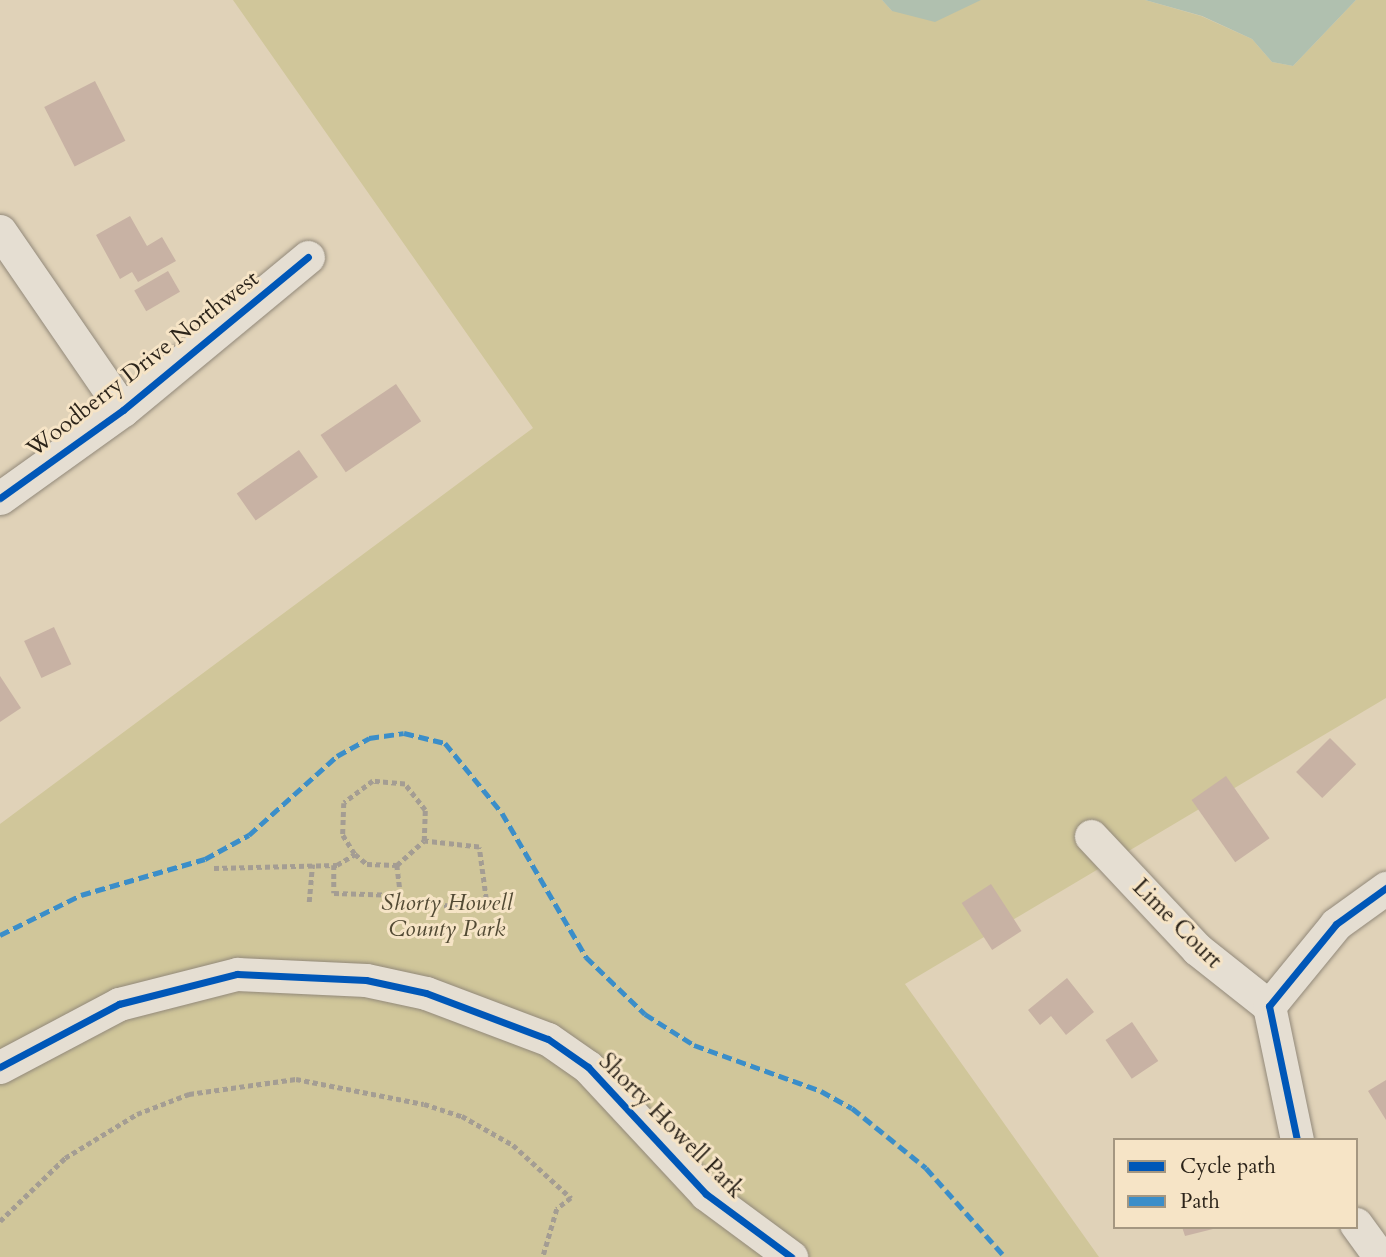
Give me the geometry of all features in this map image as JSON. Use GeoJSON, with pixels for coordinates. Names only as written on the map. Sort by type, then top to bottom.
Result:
{"type":"FeatureCollection","features":[{"type":"Feature","properties":{"kind":"street"},"geometry":{"type":"LineString","coordinates":[[0,231],[123,410]]}},
{"type":"Feature","properties":{"kind":"street","name":"Woodberry Drive Northwest"},"geometry":{"type":"LineString","coordinates":[[0,498],[123,410],[308,257]]}},
{"type":"Feature","properties":{"kind":"street","name":"Lime Court"},"geometry":{"type":"LineString","coordinates":[[1091,836],[1197,949],[1269,1006]]}},
{"type":"Feature","properties":{"kind":"street"},"geometry":{"type":"LineString","coordinates":[[1297,1138],[1269,1006],[1336,924],[1386,888]]}},
{"type":"Feature","properties":{"kind":"street","name":"Shorty Howell Park"},"geometry":{"type":"LineString","coordinates":[[0,1066],[119,1004],[237,974],[366,980],[426,993],[548,1039],[588,1067],[706,1194],[792,1257]]}},
{"type":"Feature","properties":{"kind":"street"},"geometry":{"type":"LineString","coordinates":[[1358,1227],[1380,1257]]}},
{"type":"Feature","properties":{"kind":"path"},"geometry":{"type":"LineString","coordinates":[[373,781],[405,784],[425,810],[424,841],[397,865],[367,863],[355,853],[343,835],[344,803],[373,781]]}},
{"type":"Feature","properties":{"kind":"path"},"geometry":{"type":"LineString","coordinates":[[397,865],[402,904],[411,907],[473,906],[486,899],[479,847],[424,841]]}},
{"type":"Feature","properties":{"kind":"path"},"geometry":{"type":"LineString","coordinates":[[214,868],[334,865],[355,853]]}},
{"type":"Feature","properties":{"kind":"path"},"geometry":{"type":"LineString","coordinates":[[309,902],[312,864]]}},
{"type":"Feature","properties":{"kind":"path"},"geometry":{"type":"LineString","coordinates":[[334,865],[334,893],[399,895]]}},
{"type":"Feature","properties":{"kind":"path"},"geometry":{"type":"LineString","coordinates":[[0,1221],[65,1158],[136,1114],[200,1091],[296,1079],[425,1104],[462,1116],[513,1146],[571,1198],[557,1209],[543,1257]]}},
{"type":"Feature","properties":{"kind":"green space","name":"Shorty Howell County Park"},"geometry":{"type":"Polygon","coordinates":[[[233,0],[882,0],[892,11],[981,0],[1145,0],[1201,16],[1252,39],[1272,62],[1293,66],[1356,0],[1386,0],[1386,698],[905,984],[1099,1257],[0,1257],[0,824],[533,428],[233,0]]]}},
{"type":"Feature","properties":{"kind":"shaded area"},"geometry":{"type":"Polygon","coordinates":[[[882,0],[981,0],[935,22],[892,11],[882,0]]]}},
{"type":"Feature","properties":{"kind":"shaded area"},"geometry":{"type":"Polygon","coordinates":[[[1145,0],[1356,0],[1293,66],[1272,62],[1252,39],[1202,16],[1145,0]]]}},
{"type":"Feature","properties":{"kind":"building"},"geometry":{"type":"Polygon","coordinates":[[[95,81],[125,141],[75,167],[44,107],[95,81]]]}},
{"type":"Feature","properties":{"kind":"building"},"geometry":{"type":"Polygon","coordinates":[[[130,216],[147,246],[162,237],[176,261],[138,282],[132,272],[120,279],[96,235],[130,216]]]}},
{"type":"Feature","properties":{"kind":"building"},"geometry":{"type":"Polygon","coordinates":[[[168,271],[180,292],[146,311],[134,290],[168,271]]]}},
{"type":"Feature","properties":{"kind":"building"},"geometry":{"type":"Polygon","coordinates":[[[396,384],[421,421],[346,472],[321,435],[396,384]]]}},
{"type":"Feature","properties":{"kind":"building"},"geometry":{"type":"Polygon","coordinates":[[[299,450],[318,477],[256,521],[237,494],[299,450]]]}},
{"type":"Feature","properties":{"kind":"building"},"geometry":{"type":"Polygon","coordinates":[[[54,627],[71,664],[41,678],[24,641],[54,627]]]}},
{"type":"Feature","properties":{"kind":"building"},"geometry":{"type":"Polygon","coordinates":[[[0,676],[21,708],[0,722],[0,676]]]}},
{"type":"Feature","properties":{"kind":"building"},"geometry":{"type":"Polygon","coordinates":[[[1330,738],[1356,764],[1322,798],[1296,772],[1330,738]]]}},
{"type":"Feature","properties":{"kind":"building"},"geometry":{"type":"Polygon","coordinates":[[[1226,776],[1270,838],[1235,862],[1192,800],[1226,776]]]}},
{"type":"Feature","properties":{"kind":"building"},"geometry":{"type":"Polygon","coordinates":[[[991,884],[1021,931],[992,950],[962,903],[991,884]]]}},
{"type":"Feature","properties":{"kind":"building"},"geometry":{"type":"Polygon","coordinates":[[[1067,978],[1094,1012],[1066,1035],[1051,1016],[1040,1025],[1028,1010],[1067,978]]]}},
{"type":"Feature","properties":{"kind":"building"},"geometry":{"type":"Polygon","coordinates":[[[1132,1022],[1158,1061],[1132,1079],[1105,1040],[1132,1022]]]}},
{"type":"Feature","properties":{"kind":"building"},"geometry":{"type":"Polygon","coordinates":[[[1386,1080],[1386,1120],[1368,1091],[1386,1080]]]}},
{"type":"Feature","properties":{"kind":"building"},"geometry":{"type":"Polygon","coordinates":[[[1183,1229],[1213,1229],[1185,1236],[1183,1229]]]}},
{"type":"Feature","properties":{"kind":"marked path"},"geometry":{"type":"LineString","coordinates":[[0,935],[81,895],[205,859],[249,835],[337,756],[369,738],[404,733],[445,743],[502,813],[586,957],[645,1014],[694,1045],[821,1091],[852,1108],[926,1168],[1005,1257]]}},
{"type":"Feature","properties":{"kind":"cycle path"},"geometry":{"type":"LineString","coordinates":[[0,498],[123,410],[308,257]]}},
{"type":"Feature","properties":{"kind":"cycle path"},"geometry":{"type":"LineString","coordinates":[[1297,1138],[1269,1006],[1336,924],[1386,888]]}},
{"type":"Feature","properties":{"kind":"cycle path"},"geometry":{"type":"LineString","coordinates":[[0,1067],[119,1004],[237,974],[366,980],[426,993],[548,1039],[588,1067],[706,1194],[791,1257]]}}]}
